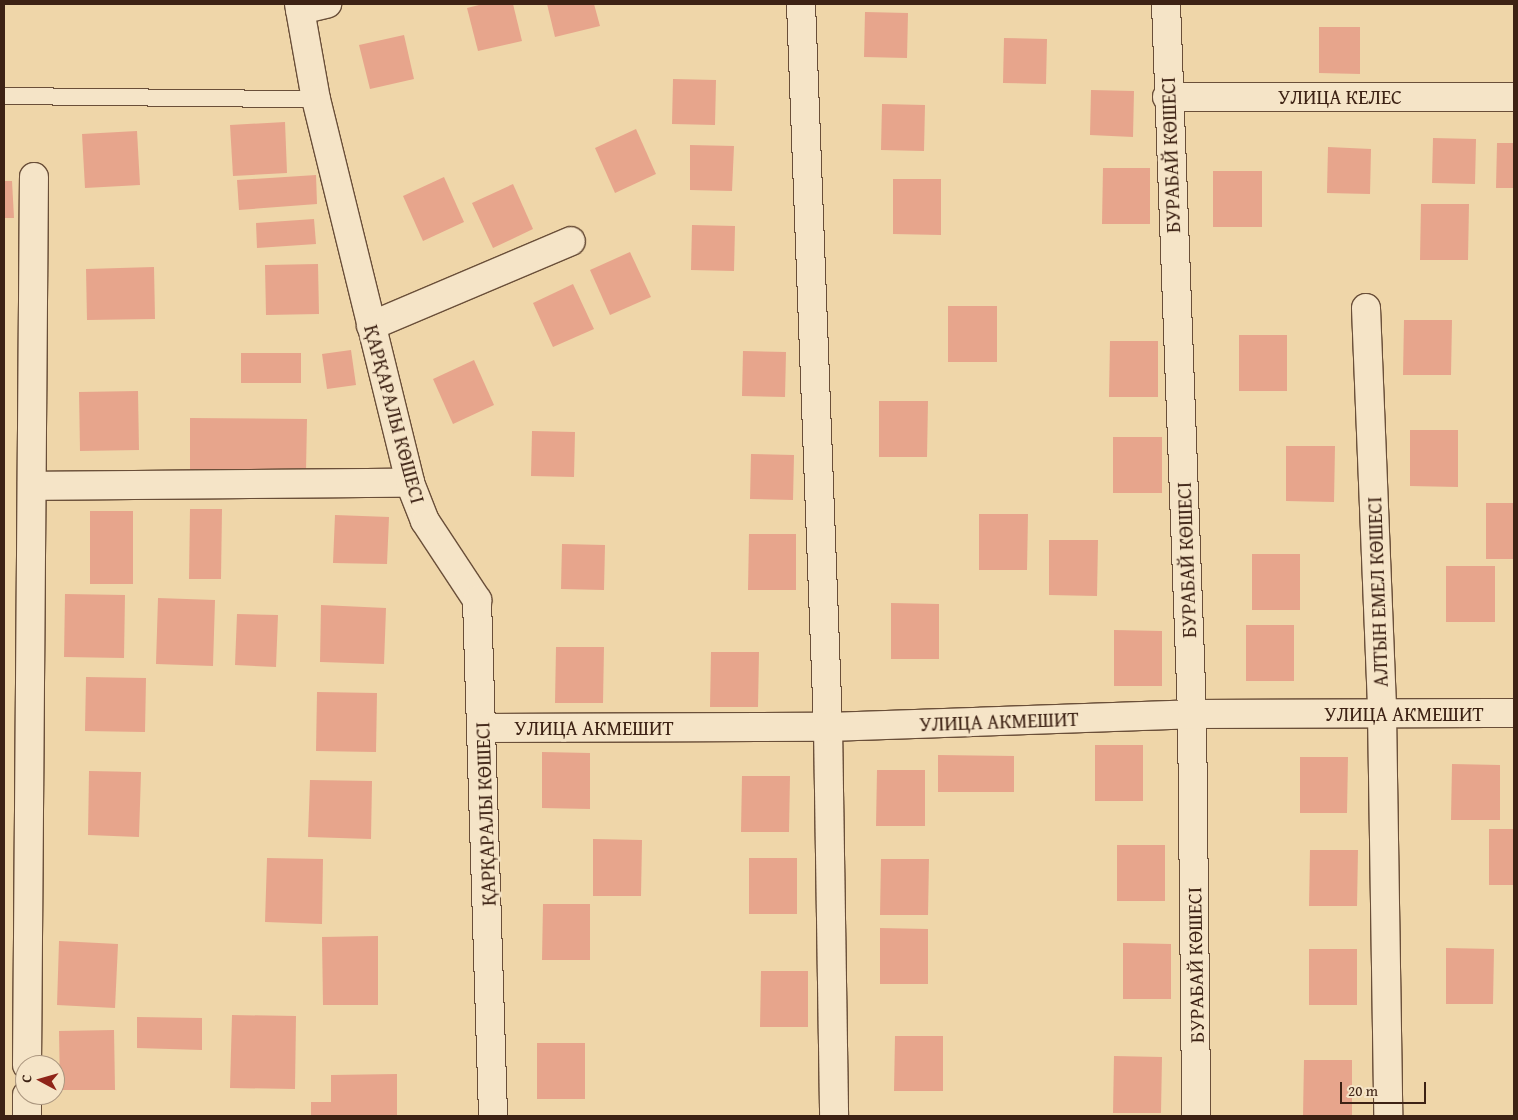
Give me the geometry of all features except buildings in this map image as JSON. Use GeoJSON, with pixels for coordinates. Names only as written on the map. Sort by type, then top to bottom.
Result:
{"type":"FeatureCollection","features":[{"type":"Feature","properties":{"kind":"street"},"geometry":{"type":"LineString","coordinates":[[299,7],[327,4]]}},
{"type":"Feature","properties":{"kind":"street"},"geometry":{"type":"LineString","coordinates":[[802,4],[828,727],[834,1116]]}},
{"type":"Feature","properties":{"kind":"street","name":"БУРАБАЙ КӨШЕСІ"},"geometry":{"type":"LineString","coordinates":[[1166,4],[1167,97],[1192,714],[1196,1116]]}},
{"type":"Feature","properties":{"kind":"street","name":"ҚАРҚАРАЛЫ КӨШЕСІ"},"geometry":{"type":"LineString","coordinates":[[299,7],[316,99],[410,483],[425,521],[477,600],[483,728],[493,1116]]}},
{"type":"Feature","properties":{"kind":"street","name":"УЛИЦА КЕЛЕC"},"geometry":{"type":"LineString","coordinates":[[1167,97],[1514,97]]}},
{"type":"Feature","properties":{"kind":"street"},"geometry":{"type":"LineString","coordinates":[[27,1055],[34,177]]}},
{"type":"Feature","properties":{"kind":"street"},"geometry":{"type":"LineString","coordinates":[[371,326],[571,241]]}},
{"type":"Feature","properties":{"kind":"street","name":"АЛТЫН ЕМЕЛ КӨШЕСІ"},"geometry":{"type":"LineString","coordinates":[[1366,308],[1382,712],[1388,1116]]}},
{"type":"Feature","properties":{"kind":"street"},"geometry":{"type":"LineString","coordinates":[[32,486],[410,483]]}},
{"type":"Feature","properties":{"kind":"street","name":"УЛИЦА АКМЕШИТ"},"geometry":{"type":"LineString","coordinates":[[483,728],[828,727],[1192,714],[1514,712]]}},
{"type":"Feature","properties":{"kind":"lane"},"geometry":{"type":"LineString","coordinates":[[4,96],[316,99]]}}]}
